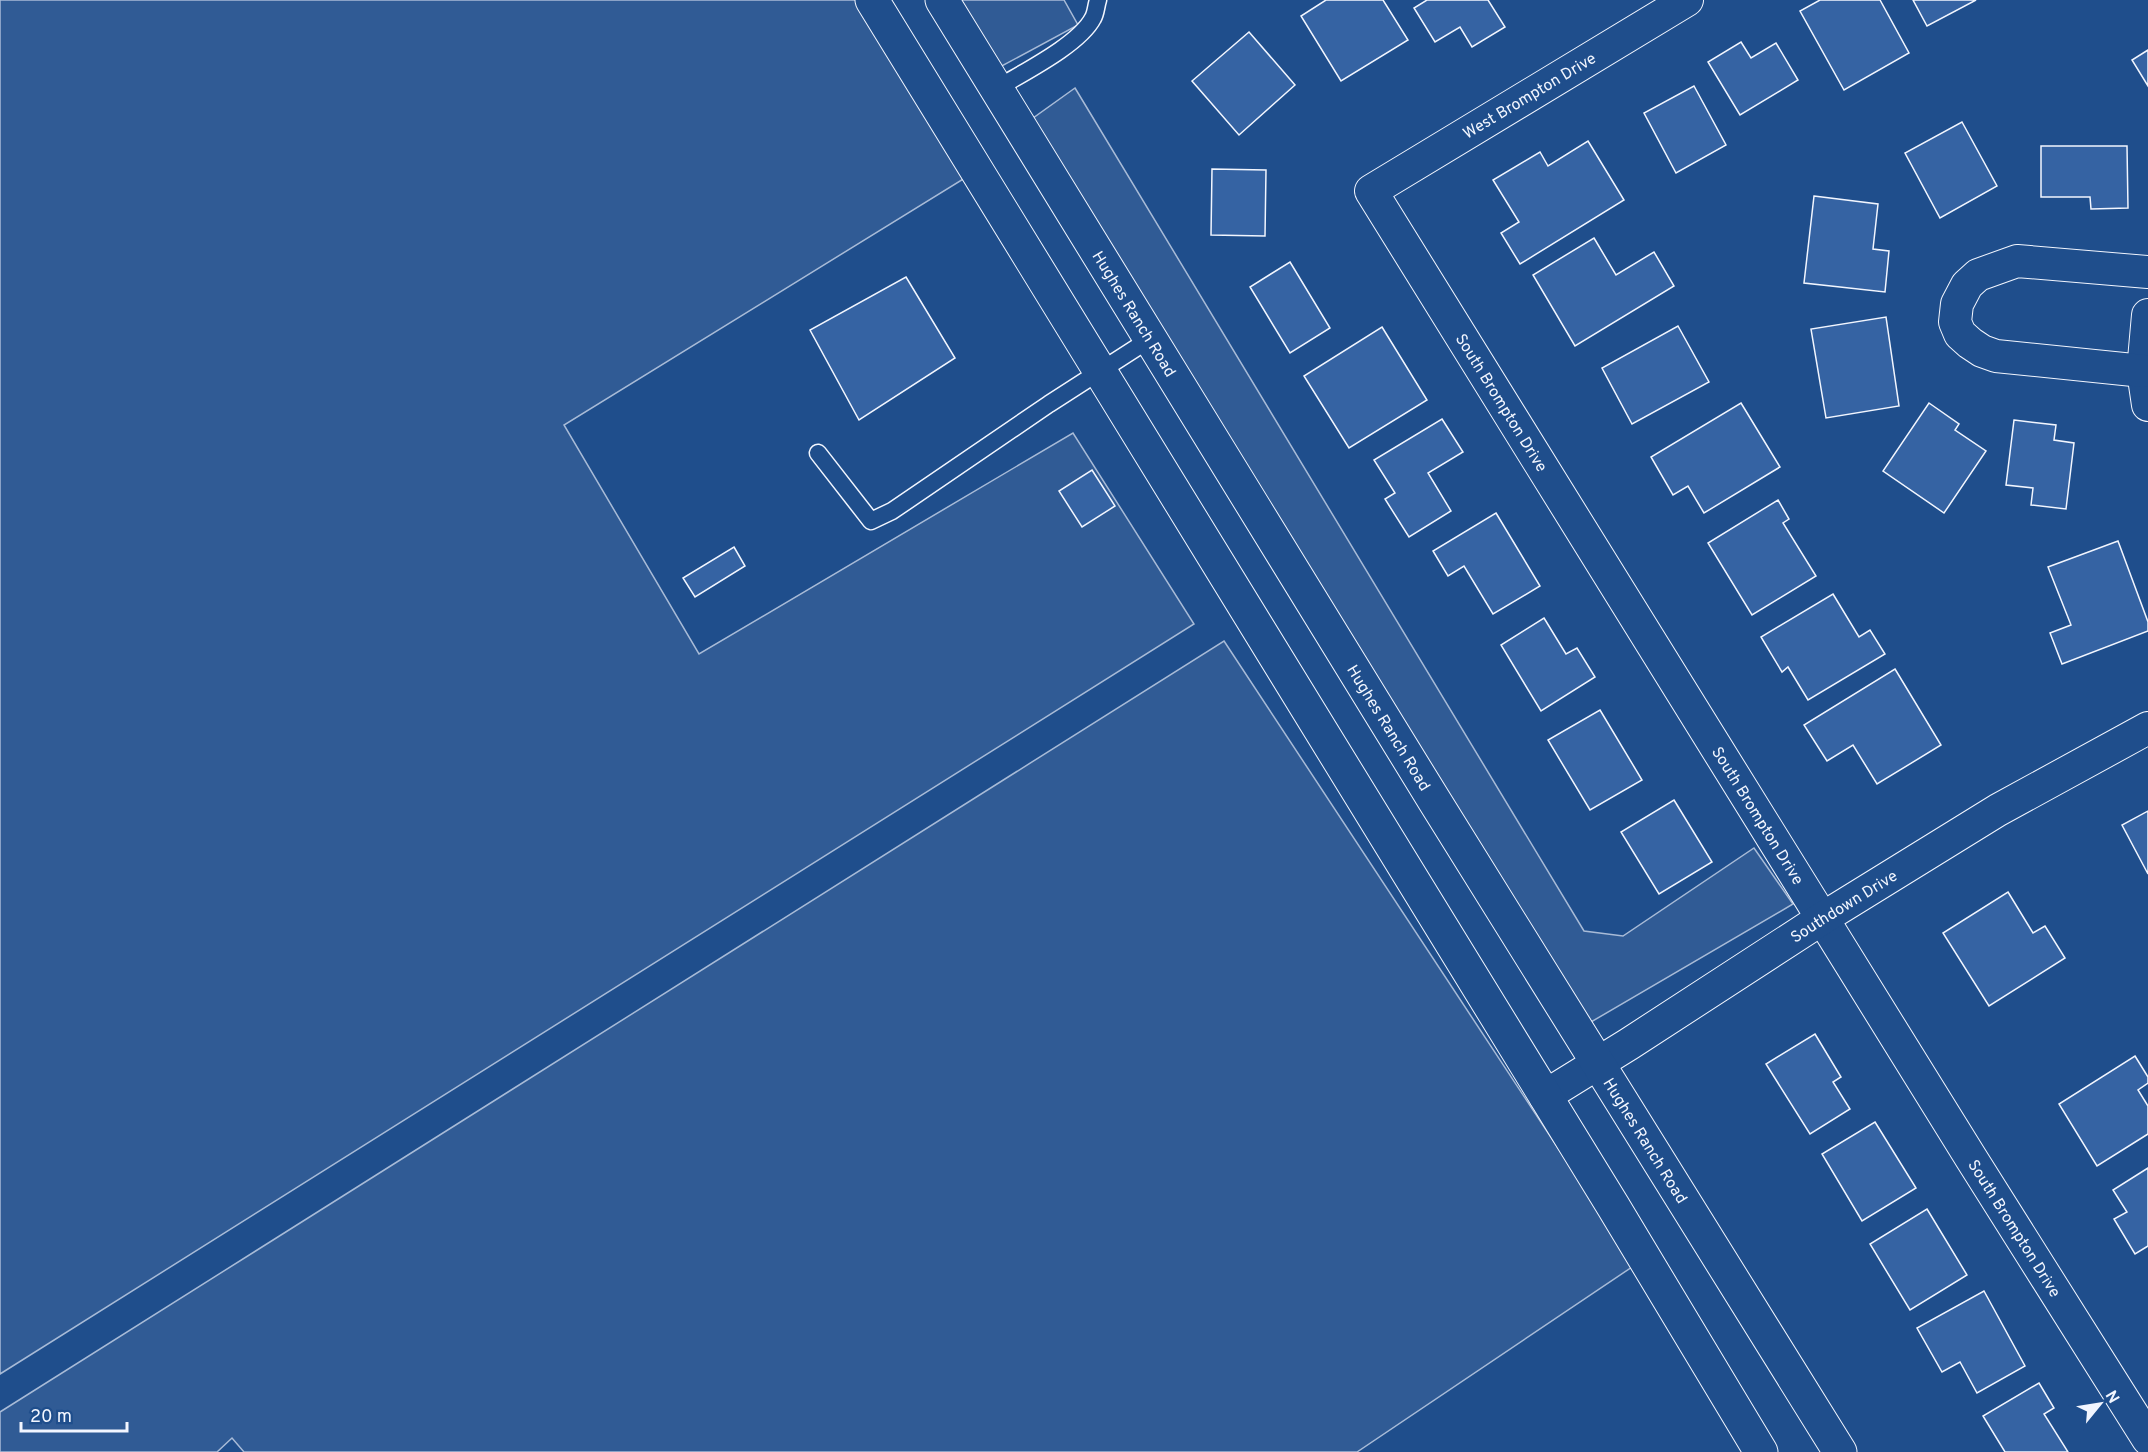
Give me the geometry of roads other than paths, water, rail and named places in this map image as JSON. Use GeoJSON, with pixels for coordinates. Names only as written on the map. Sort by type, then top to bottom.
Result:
{"type":"FeatureCollection","features":[{"type":"Feature","properties":{"kind":"street"},"geometry":{"type":"LineString","coordinates":[[872,0],[1761,1452]]}},
{"type":"Feature","properties":{"kind":"street","name":"Hughes Ranch Road"},"geometry":{"type":"LineString","coordinates":[[942,0],[1434,800],[1840,1452]]}},
{"type":"Feature","properties":{"kind":"street","name":"West Brompton Drive"},"geometry":{"type":"LineString","coordinates":[[1371,191],[1687,0]]}},
{"type":"Feature","properties":{"kind":"street","name":"South Brompton Drive"},"geometry":{"type":"LineString","coordinates":[[1371,191],[2148,1439]]}},
{"type":"Feature","properties":{"kind":"street"},"geometry":{"type":"LineString","coordinates":[[2143,371],[1996,356],[1970,343],[1960,334],[1955,322],[1957,304],[1967,285],[1978,275],[2017,261],[2148,272]]}},
{"type":"Feature","properties":{"kind":"street"},"geometry":{"type":"LineString","coordinates":[[2148,315],[2143,371],[2148,405]]}},
{"type":"Feature","properties":{"kind":"street","name":"Southdown Drive"},"geometry":{"type":"LineString","coordinates":[[1545,1096],[1822,918],[1998,810],[2148,728]]}},
{"type":"Feature","properties":{"kind":"lane"},"geometry":{"type":"LineString","coordinates":[[996,89],[1059,51],[1084,30],[1094,17],[1098,0]]}},
{"type":"Feature","properties":{"kind":"lane"},"geometry":{"type":"LineString","coordinates":[[818,453],[871,521],[892,511],[1049,404],[1150,339]]}}]}
